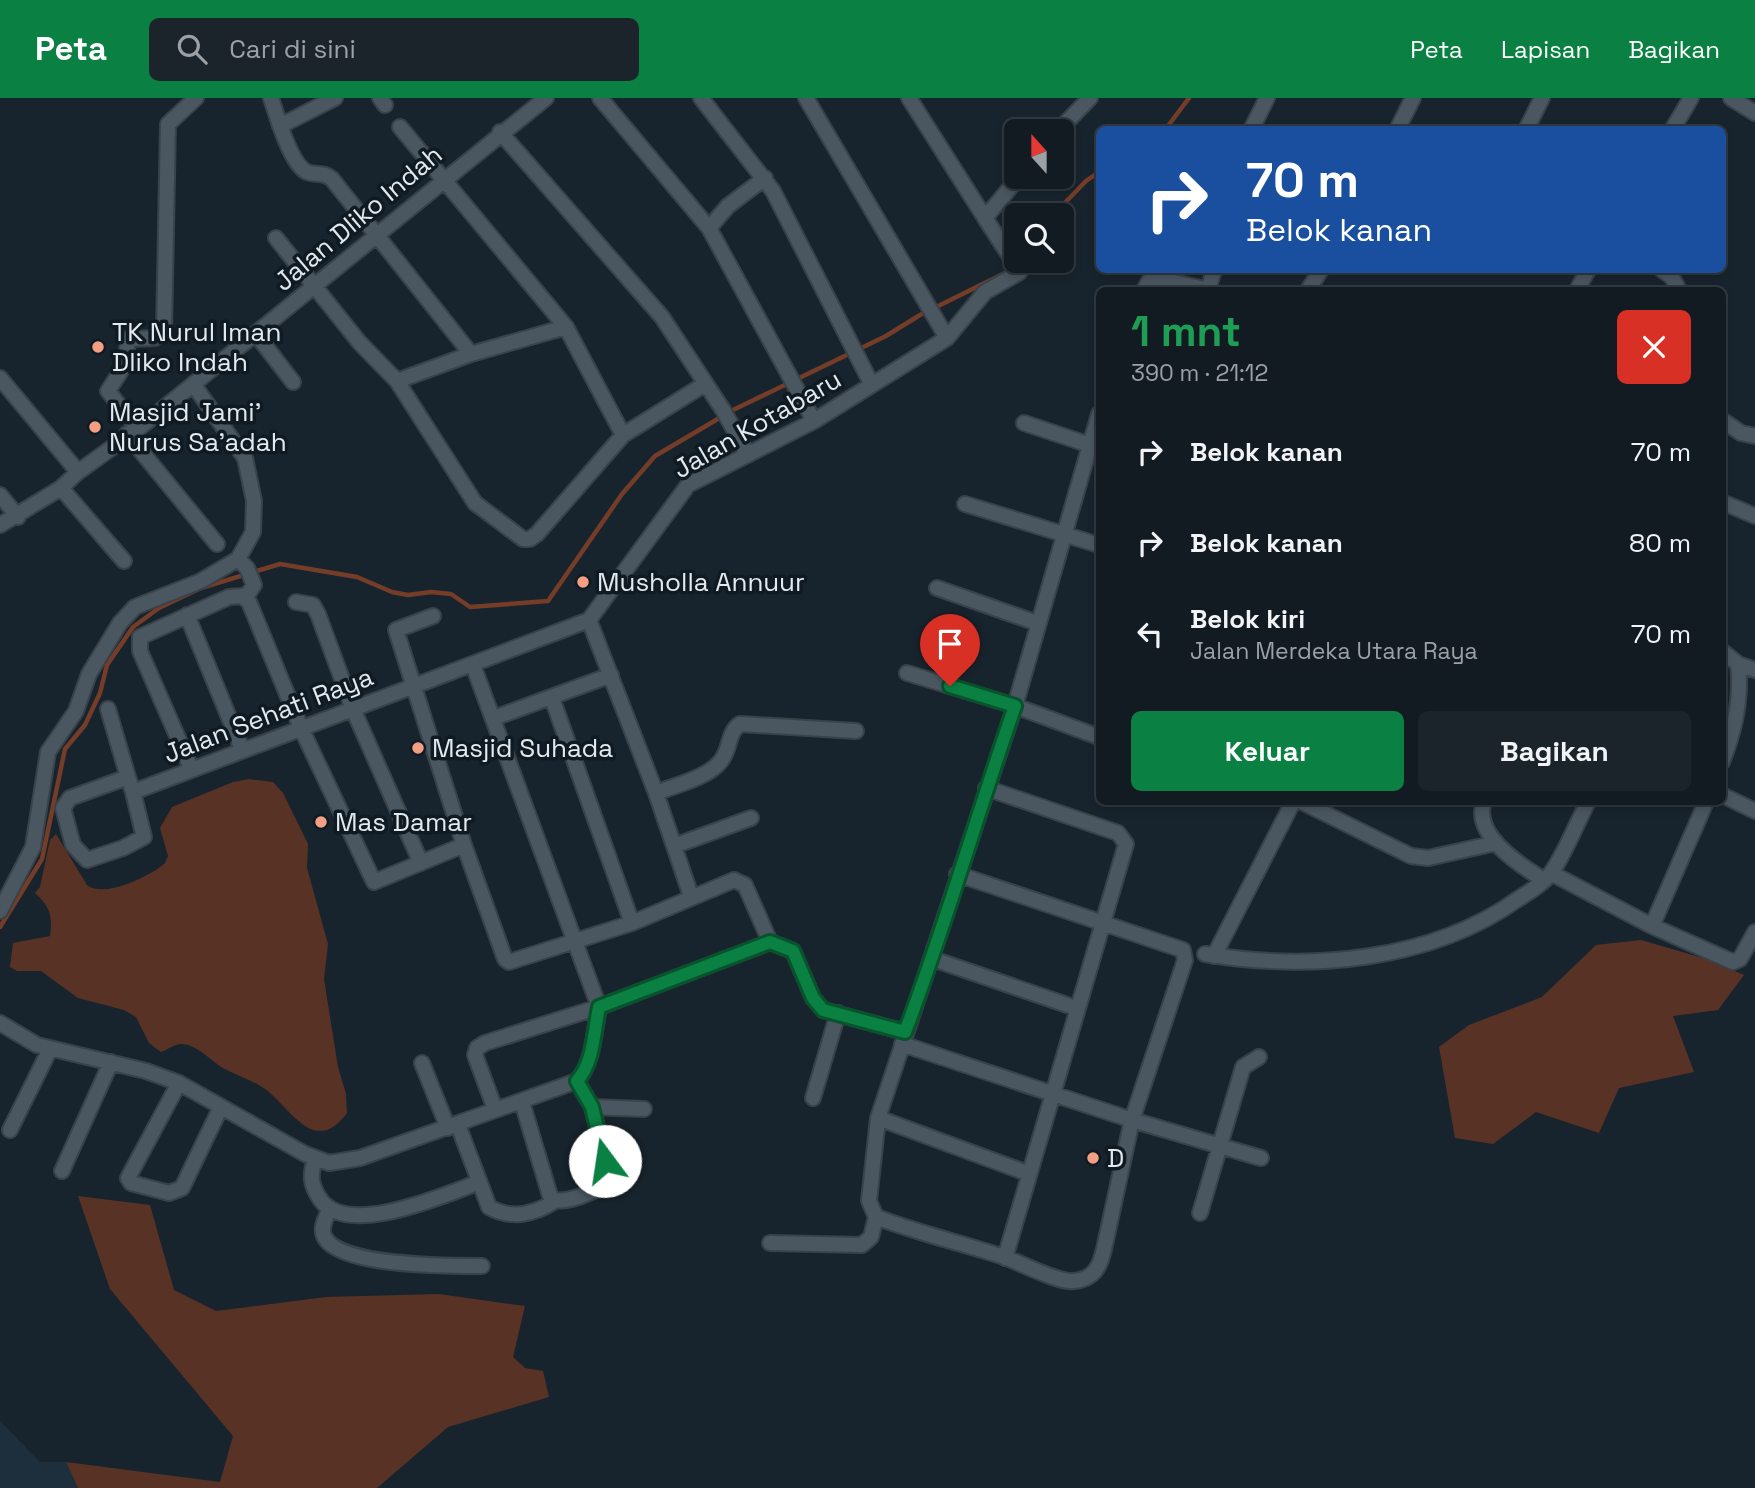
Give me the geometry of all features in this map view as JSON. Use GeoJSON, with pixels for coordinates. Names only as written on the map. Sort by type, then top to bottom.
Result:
{"type":"FeatureCollection","features":[{"type":"Feature","properties":{"kind":"street"},"geometry":{"type":"LineString","coordinates":[[196,98],[168,124],[164,332],[155,338],[128,339],[126,363],[109,387],[109,395],[132,432],[217,544]]}},
{"type":"Feature","properties":{"kind":"street"},"geometry":{"type":"LineString","coordinates":[[271,98],[280,126],[301,167],[307,172],[329,177],[471,354]]}},
{"type":"Feature","properties":{"kind":"street"},"geometry":{"type":"LineString","coordinates":[[280,126],[335,98]]}},
{"type":"Feature","properties":{"kind":"street","name":"Jalan Dliko Indah"},"geometry":{"type":"LineString","coordinates":[[0,525],[18,517],[61,488],[78,472],[194,384],[545,98]]}},
{"type":"Feature","properties":{"kind":"street"},"geometry":{"type":"LineString","coordinates":[[600,98],[709,228],[814,421]]}},
{"type":"Feature","properties":{"kind":"street"},"geometry":{"type":"LineString","coordinates":[[701,98],[765,178],[873,385]]}},
{"type":"Feature","properties":{"kind":"street","name":"Jalan Kotabaru"},"geometry":{"type":"LineString","coordinates":[[589,620],[682,490],[814,421],[947,338],[985,292],[1020,272],[909,98]]}},
{"type":"Feature","properties":{"kind":"street"},"geometry":{"type":"LineString","coordinates":[[1070,119],[1090,98]]}},
{"type":"Feature","properties":{"kind":"street"},"geometry":{"type":"LineString","coordinates":[[1253,126],[1268,98]]}},
{"type":"Feature","properties":{"kind":"street"},"geometry":{"type":"LineString","coordinates":[[1399,126],[1413,98]]}},
{"type":"Feature","properties":{"kind":"street"},"geometry":{"type":"LineString","coordinates":[[1528,126],[1542,98]]}},
{"type":"Feature","properties":{"kind":"street"},"geometry":{"type":"LineString","coordinates":[[1674,126],[1691,98]]}},
{"type":"Feature","properties":{"kind":"street"},"geometry":{"type":"LineString","coordinates":[[1731,98],[1755,113]]}},
{"type":"Feature","properties":{"kind":"street"},"geometry":{"type":"LineString","coordinates":[[813,101],[947,338]]}},
{"type":"Feature","properties":{"kind":"street"},"geometry":{"type":"LineString","coordinates":[[400,127],[441,181],[566,327],[623,435]]}},
{"type":"Feature","properties":{"kind":"street"},"geometry":{"type":"LineString","coordinates":[[500,132],[638,287],[680,343],[748,455]]}},
{"type":"Feature","properties":{"kind":"street"},"geometry":{"type":"LineString","coordinates":[[709,228],[729,206],[765,178]]}},
{"type":"Feature","properties":{"kind":"street"},"geometry":{"type":"LineString","coordinates":[[985,218],[1009,189]]}},
{"type":"Feature","properties":{"kind":"street"},"geometry":{"type":"LineString","coordinates":[[276,238],[359,342],[397,380],[475,503],[523,539],[530,539],[537,534],[623,435],[705,384]]}},
{"type":"Feature","properties":{"kind":"street"},"geometry":{"type":"LineString","coordinates":[[1665,273],[1676,287]]}},
{"type":"Feature","properties":{"kind":"street"},"geometry":{"type":"LineString","coordinates":[[1146,287],[1149,281],[1156,278],[1196,287]]}},
{"type":"Feature","properties":{"kind":"street"},"geometry":{"type":"LineString","coordinates":[[397,380],[471,354],[566,327]]}},
{"type":"Feature","properties":{"kind":"street"},"geometry":{"type":"LineString","coordinates":[[256,334],[293,382]]}},
{"type":"Feature","properties":{"kind":"street"},"geometry":{"type":"LineString","coordinates":[[0,378],[78,472]]}},
{"type":"Feature","properties":{"kind":"street"},"geometry":{"type":"LineString","coordinates":[[194,384],[239,444],[247,462],[254,501],[253,532],[243,564],[254,585],[245,598]]}},
{"type":"Feature","properties":{"kind":"street"},"geometry":{"type":"LineString","coordinates":[[770,1243],[862,1245],[871,1237],[876,1217],[869,1201],[878,1118],[1015,706],[1063,534],[1094,446],[1024,423]]}},
{"type":"Feature","properties":{"kind":"street"},"geometry":{"type":"LineString","coordinates":[[1726,423],[1741,433],[1755,436]]}},
{"type":"Feature","properties":{"kind":"street"},"geometry":{"type":"LineString","coordinates":[[61,488],[124,561]]}},
{"type":"Feature","properties":{"kind":"street"},"geometry":{"type":"LineString","coordinates":[[0,495],[18,517]]}},
{"type":"Feature","properties":{"kind":"street"},"geometry":{"type":"LineString","coordinates":[[965,504],[1096,544]]}},
{"type":"Feature","properties":{"kind":"street"},"geometry":{"type":"LineString","coordinates":[[1726,504],[1755,516]]}},
{"type":"Feature","properties":{"kind":"street"},"geometry":{"type":"LineString","coordinates":[[0,911],[33,847],[48,752],[76,711],[89,674],[120,623],[135,607],[243,564]]}},
{"type":"Feature","properties":{"kind":"street"},"geometry":{"type":"LineString","coordinates":[[937,588],[1037,623]]}},
{"type":"Feature","properties":{"kind":"street"},"geometry":{"type":"LineString","coordinates":[[191,768],[139,642],[142,635],[229,597],[245,598]]}},
{"type":"Feature","properties":{"kind":"street"},"geometry":{"type":"LineString","coordinates":[[245,598],[301,728],[374,882],[464,845]]}},
{"type":"Feature","properties":{"kind":"street"},"geometry":{"type":"LineString","coordinates":[[296,602],[313,605],[318,614],[353,709],[421,863]]}},
{"type":"Feature","properties":{"kind":"street"},"geometry":{"type":"LineString","coordinates":[[187,615],[242,750]]}},
{"type":"Feature","properties":{"kind":"street"},"geometry":{"type":"LineString","coordinates":[[433,617],[396,631],[464,845],[506,960],[512,962],[575,943],[632,923],[734,880],[741,881],[770,942]]}},
{"type":"Feature","properties":{"kind":"street"},"geometry":{"type":"LineString","coordinates":[[589,620],[656,793],[691,896]]}},
{"type":"Feature","properties":{"kind":"street","name":"Jalan Sehati Raya"},"geometry":{"type":"LineString","coordinates":[[133,792],[589,620]]}},
{"type":"Feature","properties":{"kind":"street"},"geometry":{"type":"LineString","coordinates":[[1726,654],[1738,664],[1755,670]]}},
{"type":"Feature","properties":{"kind":"street"},"geometry":{"type":"LineString","coordinates":[[1726,751],[1736,722],[1740,683],[1738,664]]}},
{"type":"Feature","properties":{"kind":"street"},"geometry":{"type":"LineString","coordinates":[[0,1023],[22,1038],[50,1049],[111,1062],[179,1083],[220,1109],[315,1159],[329,1163],[348,1162],[577,1081],[589,1059],[599,1007],[494,718],[472,665]]}},
{"type":"Feature","properties":{"kind":"street"},"geometry":{"type":"LineString","coordinates":[[907,673],[1015,706],[1096,736]]}},
{"type":"Feature","properties":{"kind":"street"},"geometry":{"type":"LineString","coordinates":[[494,718],[611,675]]}},
{"type":"Feature","properties":{"kind":"street"},"geometry":{"type":"LineString","coordinates":[[552,698],[632,923]]}},
{"type":"Feature","properties":{"kind":"street"},"geometry":{"type":"LineString","coordinates":[[108,709],[133,792],[144,836],[123,848],[87,860],[73,845],[66,827],[63,807],[69,798],[128,777]]}},
{"type":"Feature","properties":{"kind":"street"},"geometry":{"type":"LineString","coordinates":[[656,793],[719,764],[726,753],[731,733],[740,724],[856,731]]}},
{"type":"Feature","properties":{"kind":"street"},"geometry":{"type":"LineString","coordinates":[[986,788],[1122,835],[1126,844],[1027,1173],[1005,1258]]}},
{"type":"Feature","properties":{"kind":"street"},"geometry":{"type":"LineString","coordinates":[[1726,797],[1755,811]]}},
{"type":"Feature","properties":{"kind":"street"},"geometry":{"type":"LineString","coordinates":[[876,1217],[1005,1258],[1070,1282],[1084,1279],[1099,1268],[1132,1120],[1185,960],[1199,953],[1291,805]]}},
{"type":"Feature","properties":{"kind":"street"},"geometry":{"type":"LineString","coordinates":[[1308,805],[1411,856],[1428,858],[1496,843]]}},
{"type":"Feature","properties":{"kind":"street"},"geometry":{"type":"LineString","coordinates":[[1484,805],[1483,814],[1496,843],[1513,861],[1735,962],[1740,959],[1755,932]]}},
{"type":"Feature","properties":{"kind":"street"},"geometry":{"type":"LineString","coordinates":[[957,874],[1199,953],[1301,962],[1384,954],[1481,921],[1502,911],[1548,877],[1586,805]]}},
{"type":"Feature","properties":{"kind":"street"},"geometry":{"type":"LineString","coordinates":[[1652,926],[1705,805]]}},
{"type":"Feature","properties":{"kind":"street"},"geometry":{"type":"LineString","coordinates":[[674,846],[751,818]]}},
{"type":"Feature","properties":{"kind":"street"},"geometry":{"type":"LineString","coordinates":[[495,1109],[475,1055],[477,1048],[485,1043],[599,1007],[770,942],[793,951],[816,1003],[823,1010],[838,1013],[1132,1120],[1261,1158]]}},
{"type":"Feature","properties":{"kind":"street"},"geometry":{"type":"LineString","coordinates":[[933,959],[1076,1008]]}},
{"type":"Feature","properties":{"kind":"street"},"geometry":{"type":"LineString","coordinates":[[813,1098],[838,1013]]}},
{"type":"Feature","properties":{"kind":"street"},"geometry":{"type":"LineString","coordinates":[[10,1130],[50,1049]]}},
{"type":"Feature","properties":{"kind":"street"},"geometry":{"type":"LineString","coordinates":[[1200,1213],[1217,1146],[1243,1067],[1259,1057]]}},
{"type":"Feature","properties":{"kind":"street"},"geometry":{"type":"LineString","coordinates":[[62,1171],[111,1062]]}},
{"type":"Feature","properties":{"kind":"street"},"geometry":{"type":"LineString","coordinates":[[422,1063],[485,1201],[496,1211],[524,1214],[555,1201],[592,1191],[609,1182],[592,1107],[577,1081]]}},
{"type":"Feature","properties":{"kind":"street"},"geometry":{"type":"LineString","coordinates":[[179,1083],[128,1178],[131,1183],[169,1193],[182,1188],[220,1109]]}},
{"type":"Feature","properties":{"kind":"street"},"geometry":{"type":"LineString","coordinates":[[522,1102],[549,1196],[555,1201]]}},
{"type":"Feature","properties":{"kind":"street"},"geometry":{"type":"LineString","coordinates":[[592,1107],[644,1109]]}},
{"type":"Feature","properties":{"kind":"street"},"geometry":{"type":"LineString","coordinates":[[878,1118],[1027,1173]]}},
{"type":"Feature","properties":{"kind":"street"},"geometry":{"type":"LineString","coordinates":[[315,1159],[310,1174],[312,1186],[329,1210],[358,1216],[386,1213],[477,1183]]}},
{"type":"Feature","properties":{"kind":"street"},"geometry":{"type":"LineString","coordinates":[[329,1210],[322,1228],[324,1238],[329,1243],[367,1259],[419,1265],[482,1266]]}},
{"type":"Feature","properties":{"kind":"shaded area"},"geometry":{"type":"Polygon","coordinates":[[[249,779],[273,782],[283,793],[308,844],[307,868],[328,944],[324,979],[338,1067],[346,1094],[347,1113],[335,1126],[323,1131],[313,1130],[302,1124],[262,1087],[223,1068],[192,1047],[179,1044],[161,1052],[149,1043],[136,1017],[124,1010],[78,998],[41,971],[17,971],[10,967],[13,943],[50,936],[49,912],[35,893],[40,887],[50,840],[56,834],[87,885],[94,889],[115,888],[149,874],[165,863],[168,856],[160,828],[172,807],[233,782],[249,779]]]}},
{"type":"Feature","properties":{"kind":"shaded area"},"geometry":{"type":"Polygon","coordinates":[[[1641,940],[1706,959],[1744,975],[1718,1010],[1673,1016],[1694,1072],[1619,1088],[1599,1133],[1536,1112],[1493,1144],[1455,1138],[1439,1047],[1469,1025],[1542,997],[1596,945],[1641,940]]]}},
{"type":"Feature","properties":{"kind":"shaded area"},"geometry":{"type":"Polygon","coordinates":[[[78,1196],[150,1205],[174,1290],[216,1311],[326,1297],[439,1294],[525,1306],[513,1357],[525,1368],[543,1371],[549,1397],[448,1427],[377,1488],[78,1488],[66,1462],[220,1482],[233,1436],[110,1289],[78,1196]]]}},
{"type":"Feature","properties":{"kind":"shaded area"},"geometry":{"type":"Polygon","coordinates":[[[0,1421],[40,1462],[66,1462],[78,1488],[0,1488],[0,1421]]]}},
{"type":"Feature","properties":{"kind":"waterway"},"geometry":{"type":"LineString","coordinates":[[1168,126],[1189,98]]}},
{"type":"Feature","properties":{"kind":"waterway"},"geometry":{"type":"LineString","coordinates":[[1065,203],[1096,174]]}},
{"type":"Feature","properties":{"kind":"waterway"},"geometry":{"type":"LineString","coordinates":[[0,927],[42,859],[65,749],[85,725],[100,693],[107,665],[133,627],[159,608],[201,588],[280,564],[357,577],[392,592],[408,595],[431,592],[451,594],[470,607],[548,601],[622,494],[655,456],[733,410],[886,336],[920,315],[1005,273]]}},
{"type":"Feature","properties":{"kind":"place","name":"TK Nurul Iman Dliko Indah"},"geometry":{"type":"Point","coordinates":[98,347]}},
{"type":"Feature","properties":{"kind":"place","name":"Masjid Jami' Nurus Sa'adah"},"geometry":{"type":"Point","coordinates":[95,427]}},
{"type":"Feature","properties":{"kind":"place","name":"Musholla Annuur"},"geometry":{"type":"Point","coordinates":[583,582]}},
{"type":"Feature","properties":{"kind":"place","name":"Masjid Suhada"},"geometry":{"type":"Point","coordinates":[418,748]}},
{"type":"Feature","properties":{"kind":"place","name":"Mas Damar"},"geometry":{"type":"Point","coordinates":[321,822]}},
{"type":"Feature","properties":{"kind":"place","name":"D"},"geometry":{"type":"Point","coordinates":[1093,1158]}},
{"type":"Feature","properties":{"kind":"route"},"geometry":{"type":"LineString","coordinates":[[605,1161],[592,1107],[577,1081],[589,1059],[599,1007],[770,942],[793,951],[813,998],[823,1010],[905,1032],[933,959],[957,874],[1015,706],[950,686]]}}]}
